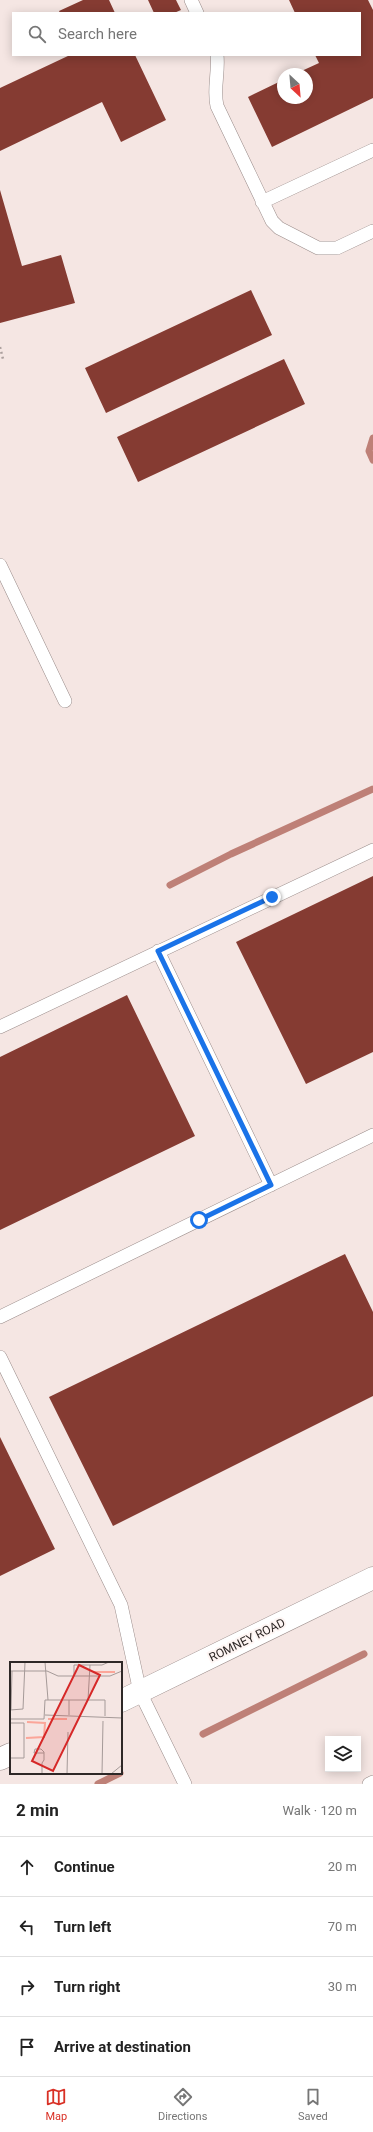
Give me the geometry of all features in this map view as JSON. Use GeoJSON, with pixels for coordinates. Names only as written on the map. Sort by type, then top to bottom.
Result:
{"type":"FeatureCollection","features":[{"type":"Feature","properties":{"kind":"street","name":"ROMNEY ROAD"},"geometry":{"type":"LineString","coordinates":[[130,1697],[373,1578]]}},
{"type":"Feature","properties":{"kind":"street"},"geometry":{"type":"LineString","coordinates":[[0,1759],[10,1754]]}},
{"type":"Feature","properties":{"kind":"lane"},"geometry":{"type":"LineString","coordinates":[[191,0],[197,12]]}},
{"type":"Feature","properties":{"kind":"lane"},"geometry":{"type":"LineString","coordinates":[[217,56],[219,67],[214,95],[217,106],[272,221],[279,228],[318,248],[337,248],[373,231]]}},
{"type":"Feature","properties":{"kind":"lane"},"geometry":{"type":"LineString","coordinates":[[262,202],[373,150]]}},
{"type":"Feature","properties":{"kind":"lane"},"geometry":{"type":"LineString","coordinates":[[0,565],[65,701]]}},
{"type":"Feature","properties":{"kind":"lane"},"geometry":{"type":"LineString","coordinates":[[0,1027],[373,850]]}},
{"type":"Feature","properties":{"kind":"lane"},"geometry":{"type":"LineString","coordinates":[[158,951],[271,1185]]}},
{"type":"Feature","properties":{"kind":"lane"},"geometry":{"type":"LineString","coordinates":[[0,1317],[373,1135]]}},
{"type":"Feature","properties":{"kind":"lane"},"geometry":{"type":"LineString","coordinates":[[0,1357],[121,1605],[130,1697],[184,1784]]}},
{"type":"Feature","properties":{"kind":"lane"},"geometry":{"type":"LineString","coordinates":[[369,1784],[373,1782]]}},
{"type":"Feature","properties":{"kind":"path"},"geometry":{"type":"LineString","coordinates":[[0,347],[3,359]]}},
{"type":"Feature","properties":{"kind":"building"},"geometry":{"type":"Polygon","coordinates":[[[83,0],[109,0],[115,12],[60,12],[83,0]]]}},
{"type":"Feature","properties":{"kind":"building"},"geometry":{"type":"Polygon","coordinates":[[[148,0],[176,0],[181,10],[176,12],[154,12],[148,0]]]}},
{"type":"Feature","properties":{"kind":"building"},"geometry":{"type":"Polygon","coordinates":[[[289,0],[368,0],[373,10],[373,98],[272,147],[248,97],[277,83],[277,104],[313,104],[313,68],[308,68],[319,63],[316,56],[361,56],[361,12],[295,12],[289,0]]]}},
{"type":"Feature","properties":{"kind":"building"},"geometry":{"type":"Polygon","coordinates":[[[68,56],[135,56],[166,120],[121,142],[102,102],[0,151],[0,88],[68,56]]]}},
{"type":"Feature","properties":{"kind":"building"},"geometry":{"type":"Polygon","coordinates":[[[0,190],[22,266],[61,255],[75,303],[0,323],[0,190]]]}},
{"type":"Feature","properties":{"kind":"building"},"geometry":{"type":"Polygon","coordinates":[[[251,290],[272,335],[106,413],[85,368],[251,290]]]}},
{"type":"Feature","properties":{"kind":"building"},"geometry":{"type":"Polygon","coordinates":[[[284,359],[305,404],[138,482],[117,437],[284,359]]]}},
{"type":"Feature","properties":{"kind":"building"},"geometry":{"type":"Polygon","coordinates":[[[373,876],[373,1052],[306,1084],[236,942],[373,876]]]}},
{"type":"Feature","properties":{"kind":"building"},"geometry":{"type":"Polygon","coordinates":[[[127,995],[195,1136],[0,1230],[0,1057],[127,995]]]}},
{"type":"Feature","properties":{"kind":"building"},"geometry":{"type":"Polygon","coordinates":[[[345,1254],[373,1312],[373,1396],[113,1526],[49,1397],[345,1254]]]}},
{"type":"Feature","properties":{"kind":"building"},"geometry":{"type":"Polygon","coordinates":[[[0,1437],[55,1549],[0,1576],[0,1437]]]}},
{"type":"Feature","properties":{"kind":"waterway"},"geometry":{"type":"LineString","coordinates":[[373,438],[369,451],[373,460]]}},
{"type":"Feature","properties":{"kind":"waterway"},"geometry":{"type":"LineString","coordinates":[[170,885],[231,854],[373,789]]}},
{"type":"Feature","properties":{"kind":"waterway"},"geometry":{"type":"LineString","coordinates":[[203,1734],[364,1654]]}},
{"type":"Feature","properties":{"kind":"waterway"},"geometry":{"type":"LineString","coordinates":[[98,1784],[118,1774]]}},
{"type":"Feature","properties":{"kind":"route"},"geometry":{"type":"LineString","coordinates":[[199,1220],[271,1185],[158,951],[272,897]]}}]}
